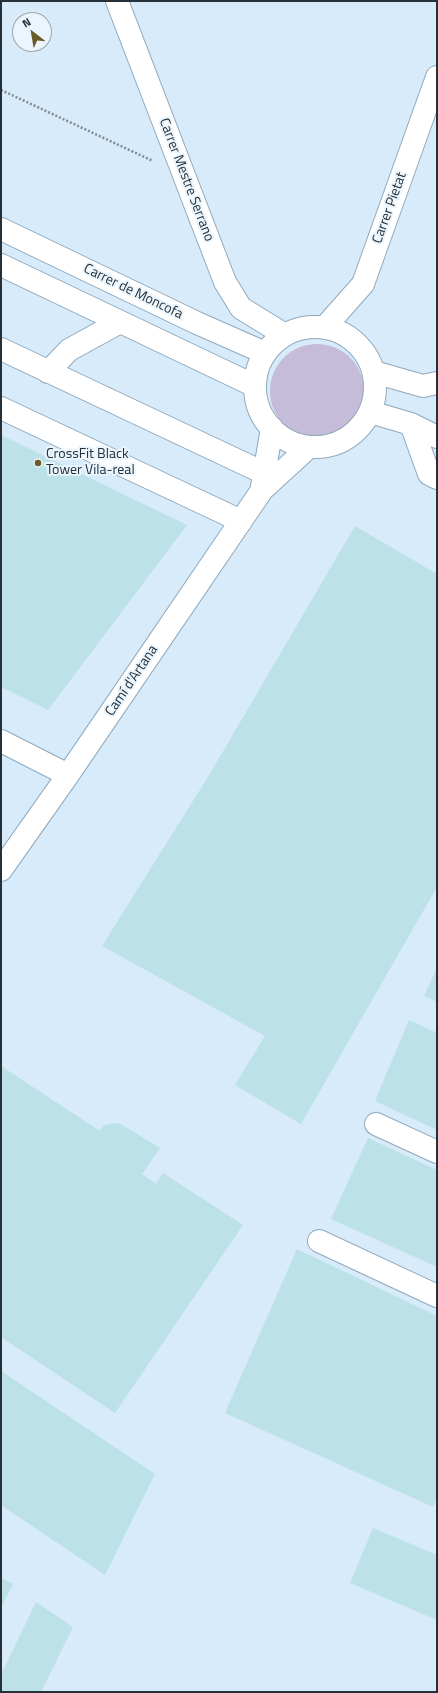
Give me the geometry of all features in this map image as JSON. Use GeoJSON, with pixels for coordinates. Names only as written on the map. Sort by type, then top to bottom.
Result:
{"type":"FeatureCollection","features":[{"type":"Feature","properties":{"kind":"street","name":"Carrer Mestre Serrano"},"geometry":{"type":"LineString","coordinates":[[116,1],[225,282],[241,308],[285,335]]}},
{"type":"Feature","properties":{"kind":"street","name":"Carrer Pietat"},"geometry":{"type":"LineString","coordinates":[[325,327],[363,284],[437,77]]}},
{"type":"Feature","properties":{"kind":"street","name":"Carrer de Moncofa"},"geometry":{"type":"LineString","coordinates":[[1,229],[197,323],[265,353]]}},
{"type":"Feature","properties":{"kind":"street"},"geometry":{"type":"LineString","coordinates":[[1,264],[255,386]]}},
{"type":"Feature","properties":{"kind":"street"},"geometry":{"type":"LineString","coordinates":[[48,372],[69,350],[120,322]]}},
{"type":"Feature","properties":{"kind":"street"},"geometry":{"type":"LineString","coordinates":[[325,327],[342,332],[356,342],[367,356],[374,372],[375,392],[370,412],[359,428],[345,439],[327,446],[309,447],[288,441],[272,428],[259,409],[255,386],[258,369],[265,353],[274,343],[285,335],[304,328],[325,327]]}},
{"type":"Feature","properties":{"kind":"street"},"geometry":{"type":"LineString","coordinates":[[1,349],[263,482]]}},
{"type":"Feature","properties":{"kind":"street"},"geometry":{"type":"LineString","coordinates":[[374,372],[423,386],[437,383]]}},
{"type":"Feature","properties":{"kind":"street"},"geometry":{"type":"LineString","coordinates":[[1,408],[240,521]]}},
{"type":"Feature","properties":{"kind":"street"},"geometry":{"type":"LineString","coordinates":[[370,412],[411,424],[437,437]]}},
{"type":"Feature","properties":{"kind":"street"},"geometry":{"type":"LineString","coordinates":[[411,424],[429,474],[437,478]]}},
{"type":"Feature","properties":{"kind":"street","name":"Camí d'Artana"},"geometry":{"type":"LineString","coordinates":[[1,870],[68,775],[240,521],[263,482],[272,428]]}},
{"type":"Feature","properties":{"kind":"street","name":"Camí d'Artana"},"geometry":{"type":"LineString","coordinates":[[263,482],[309,447]]}},
{"type":"Feature","properties":{"kind":"street"},"geometry":{"type":"LineString","coordinates":[[1,741],[68,775]]}},
{"type":"Feature","properties":{"kind":"street"},"geometry":{"type":"LineString","coordinates":[[376,1124],[437,1152]]}},
{"type":"Feature","properties":{"kind":"street"},"geometry":{"type":"LineString","coordinates":[[319,1241],[437,1296]]}},
{"type":"Feature","properties":{"kind":"path"},"geometry":{"type":"LineString","coordinates":[[1,90],[184,176]]}},
{"type":"Feature","properties":{"kind":"shaded area"},"geometry":{"type":"Polygon","coordinates":[[[1,1],[437,1],[437,1692],[1,1692],[1,1]]]}},
{"type":"Feature","properties":{"kind":"shaded area"},"geometry":{"type":"Polygon","coordinates":[[[317,344],[335,348],[350,358],[360,373],[364,391],[360,409],[350,424],[335,434],[317,438],[299,434],[284,424],[274,409],[270,391],[274,373],[284,358],[299,348],[317,344]]]}},
{"type":"Feature","properties":{"kind":"building"},"geometry":{"type":"Polygon","coordinates":[[[1,435],[187,525],[48,710],[1,687],[1,435]]]}},
{"type":"Feature","properties":{"kind":"building"},"geometry":{"type":"Polygon","coordinates":[[[355,526],[437,574],[437,887],[301,1124],[235,1085],[265,1036],[102,946],[208,777],[355,526]]]}},
{"type":"Feature","properties":{"kind":"building"},"geometry":{"type":"Polygon","coordinates":[[[437,968],[437,1002],[424,996],[437,968]]]}},
{"type":"Feature","properties":{"kind":"building"},"geometry":{"type":"Polygon","coordinates":[[[409,1020],[437,1033],[437,1130],[375,1101],[409,1020]]]}},
{"type":"Feature","properties":{"kind":"building"},"geometry":{"type":"Polygon","coordinates":[[[1,1066],[100,1131],[104,1125],[119,1123],[160,1148],[142,1174],[156,1184],[163,1173],[243,1225],[115,1413],[1,1337],[1,1066]]]}},
{"type":"Feature","properties":{"kind":"building"},"geometry":{"type":"Polygon","coordinates":[[[368,1138],[437,1170],[437,1267],[331,1219],[368,1138]]]}},
{"type":"Feature","properties":{"kind":"building"},"geometry":{"type":"Polygon","coordinates":[[[297,1249],[437,1316],[437,1498],[433,1507],[225,1413],[297,1249]]]}},
{"type":"Feature","properties":{"kind":"building"},"geometry":{"type":"Polygon","coordinates":[[[1,1371],[155,1474],[105,1575],[1,1505],[1,1371]]]}},
{"type":"Feature","properties":{"kind":"building"},"geometry":{"type":"Polygon","coordinates":[[[373,1528],[437,1555],[437,1620],[350,1583],[373,1528]]]}},
{"type":"Feature","properties":{"kind":"building"},"geometry":{"type":"Polygon","coordinates":[[[1,1578],[13,1584],[1,1608],[1,1578]]]}},
{"type":"Feature","properties":{"kind":"building"},"geometry":{"type":"Polygon","coordinates":[[[36,1602],[73,1627],[41,1692],[1,1692],[1,1675],[36,1602]]]}},
{"type":"Feature","properties":{"kind":"place","name":"CrossFit Black Tower Vila-real"},"geometry":{"type":"Point","coordinates":[38,463]}}]}
